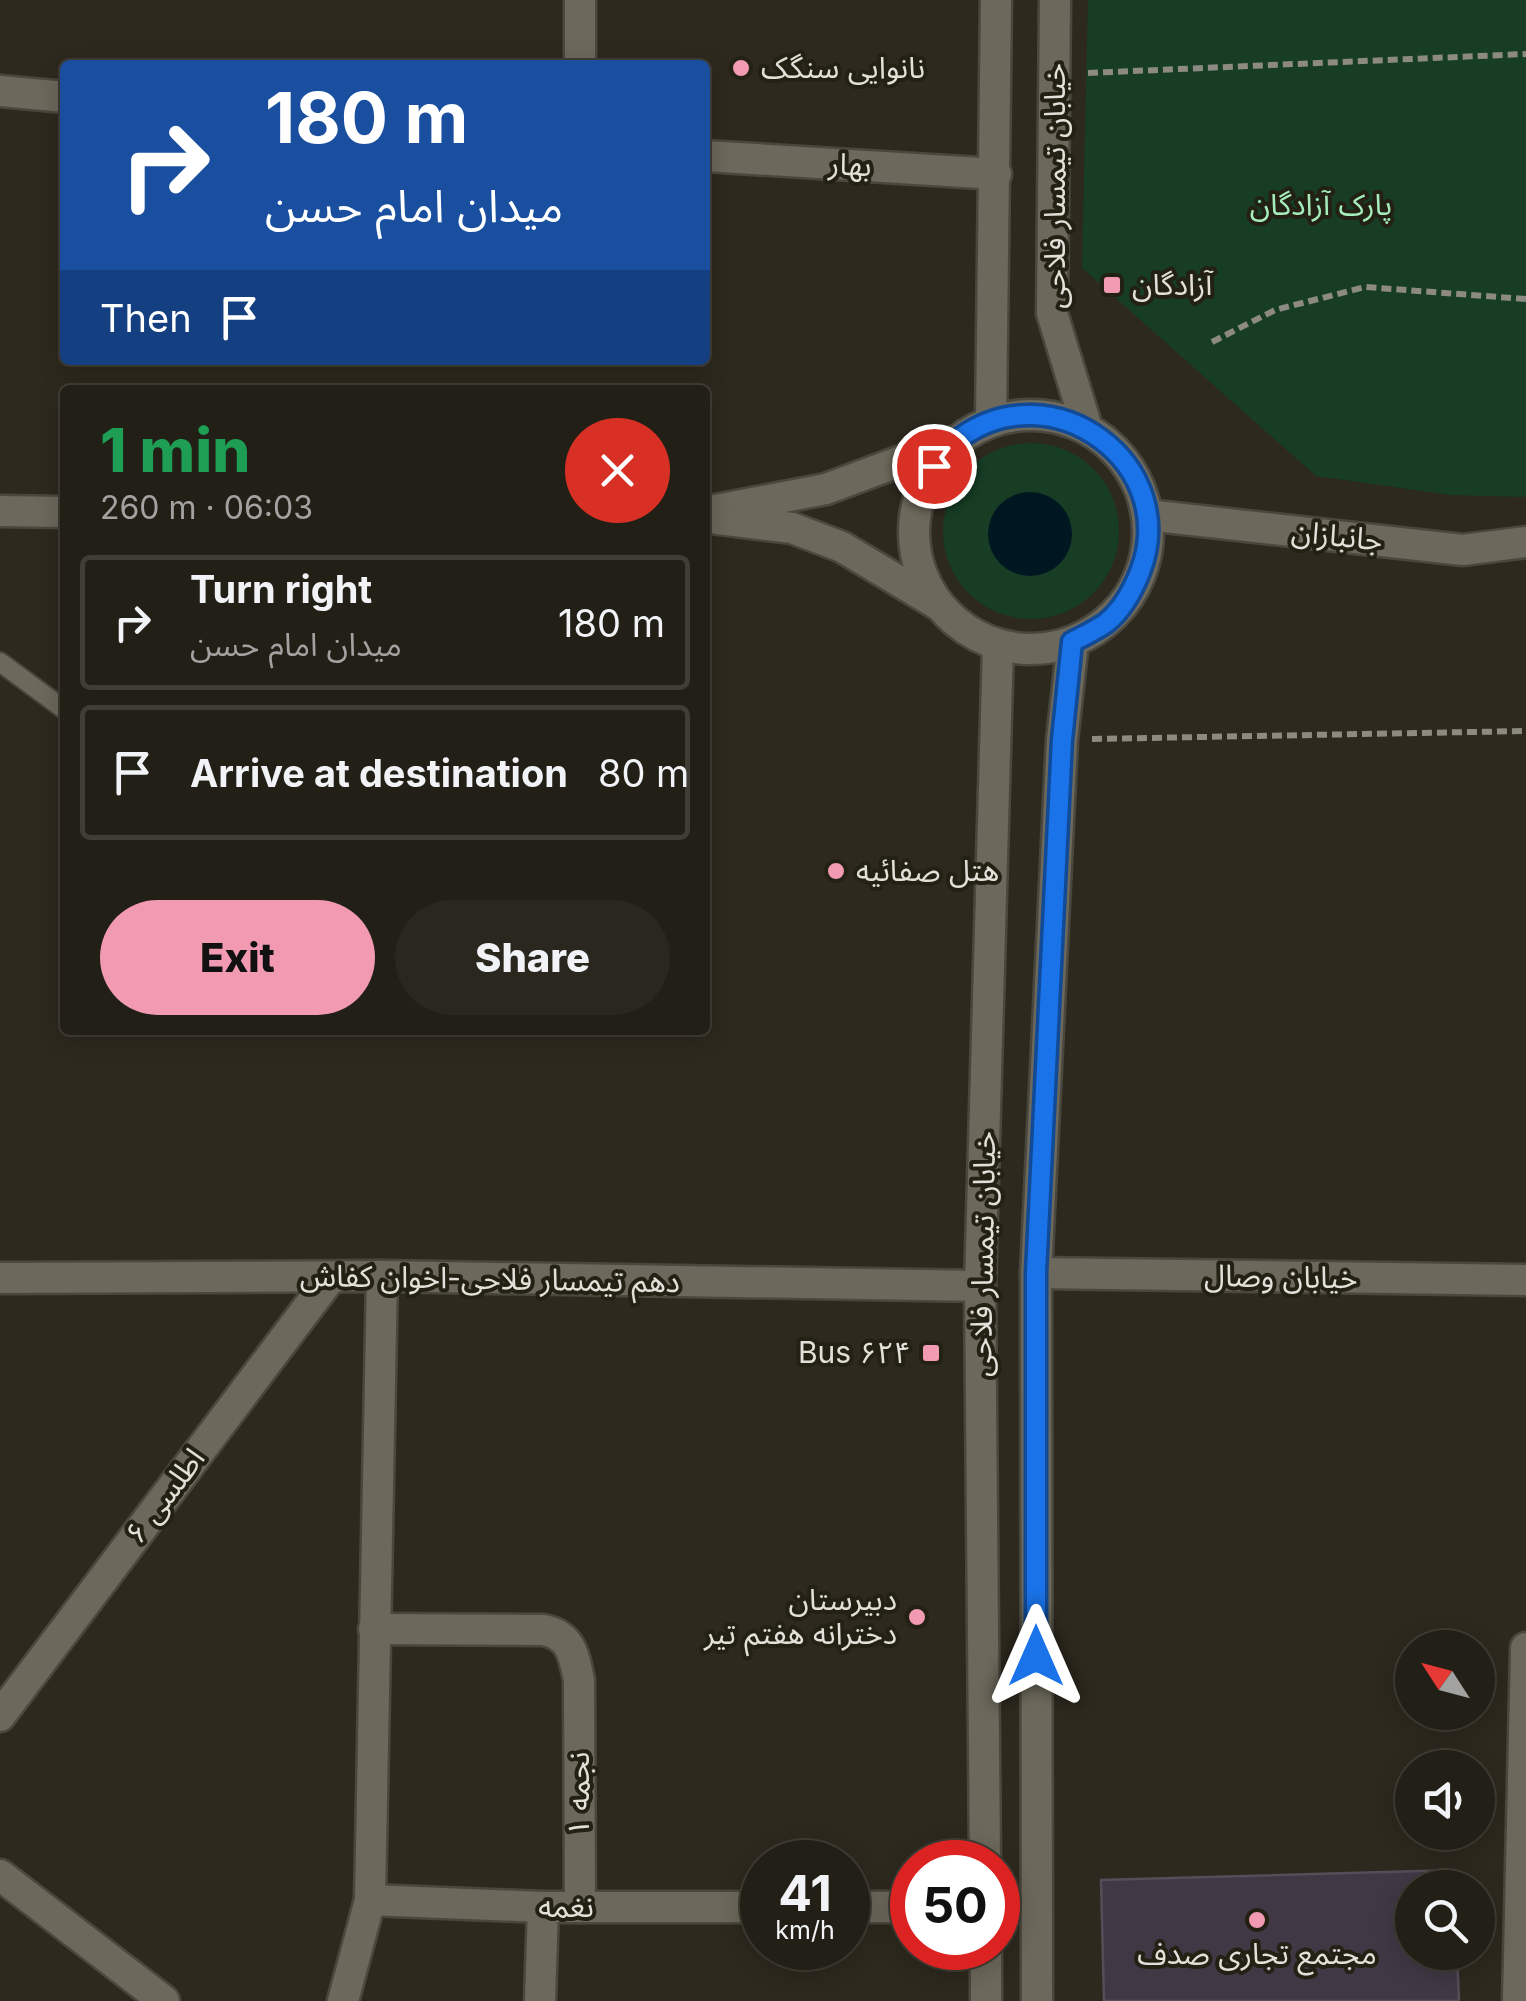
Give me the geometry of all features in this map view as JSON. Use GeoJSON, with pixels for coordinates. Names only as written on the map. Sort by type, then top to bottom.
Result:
{"type":"FeatureCollection","features":[{"type":"Feature","properties":{"kind":"street"},"geometry":{"type":"LineString","coordinates":[[580,0],[580,60]]}},
{"type":"Feature","properties":{"kind":"street","name":"خیابان تیمسار فلاحی"},"geometry":{"type":"LineString","coordinates":[[991,421],[996,0]]}},
{"type":"Feature","properties":{"kind":"street","name":"خیابان تیمسار فلاحی"},"geometry":{"type":"LineString","coordinates":[[1055,0],[1052,313],[1087,428]]}},
{"type":"Feature","properties":{"kind":"street"},"geometry":{"type":"LineString","coordinates":[[0,91],[60,97]]}},
{"type":"Feature","properties":{"kind":"street","name":"بهار"},"geometry":{"type":"LineString","coordinates":[[710,156],[996,174]]}},
{"type":"Feature","properties":{"kind":"street"},"geometry":{"type":"LineString","coordinates":[[710,513],[826,489],[959,439],[991,421],[1028,414],[1058,417],[1087,428],[1112,446],[1136,478],[1147,515],[1146,555],[1132,592],[1107,622],[1072,642],[1034,650],[998,646],[964,630],[938,604],[842,547],[792,528],[710,515]]}},
{"type":"Feature","properties":{"kind":"street"},"geometry":{"type":"LineString","coordinates":[[938,604],[920,572],[913,536],[915,518],[918,499],[934,466],[959,439]]}},
{"type":"Feature","properties":{"kind":"street"},"geometry":{"type":"LineString","coordinates":[[0,511],[60,512]]}},
{"type":"Feature","properties":{"kind":"street","name":"جانبازان"},"geometry":{"type":"LineString","coordinates":[[1147,515],[1463,550],[1526,542]]}},
{"type":"Feature","properties":{"kind":"street","name":"خیابان تیمسار فلاحی"},"geometry":{"type":"LineString","coordinates":[[1037,2001],[1036,1273],[1062,740],[1072,642]]}},
{"type":"Feature","properties":{"kind":"street","name":"خیابان تیمسار فلاحی"},"geometry":{"type":"LineString","coordinates":[[985,1840],[980,1286],[998,646]]}},
{"type":"Feature","properties":{"kind":"street","name":"خیابان وصال"},"geometry":{"type":"LineString","coordinates":[[1036,1273],[1526,1280]]}},
{"type":"Feature","properties":{"kind":"street"},"geometry":{"type":"LineString","coordinates":[[343,2001],[370,1900],[382,1276]]}},
{"type":"Feature","properties":{"kind":"street","name":"دهم تیمسار فلاحی-اخوان کفاش"},"geometry":{"type":"LineString","coordinates":[[0,1278],[382,1276],[980,1286]]}},
{"type":"Feature","properties":{"kind":"street","name":"اطلسی ۶"},"geometry":{"type":"LineString","coordinates":[[0,1716],[331,1277]]}},
{"type":"Feature","properties":{"kind":"street","name":"نجمه ۱"},"geometry":{"type":"LineString","coordinates":[[374,1629],[555,1632],[572,1649],[579,1680],[580,1907]]}},
{"type":"Feature","properties":{"kind":"street"},"geometry":{"type":"LineString","coordinates":[[1518,2001],[1526,1648]]}},
{"type":"Feature","properties":{"kind":"street"},"geometry":{"type":"LineString","coordinates":[[0,1875],[164,2001]]}},
{"type":"Feature","properties":{"kind":"street","name":"نغمه"},"geometry":{"type":"LineString","coordinates":[[370,1900],[543,1907],[740,1907]]}},
{"type":"Feature","properties":{"kind":"street"},"geometry":{"type":"LineString","coordinates":[[540,2001],[543,1907]]}},
{"type":"Feature","properties":{"kind":"street"},"geometry":{"type":"LineString","coordinates":[[986,1970],[986,2001]]}},
{"type":"Feature","properties":{"kind":"lane"},"geometry":{"type":"LineString","coordinates":[[0,662],[60,706]]}},
{"type":"Feature","properties":{"kind":"path"},"geometry":{"type":"LineString","coordinates":[[1055,75],[1526,54]]}},
{"type":"Feature","properties":{"kind":"path"},"geometry":{"type":"LineString","coordinates":[[1212,342],[1275,310],[1365,287],[1526,299]]}},
{"type":"Feature","properties":{"kind":"path"},"geometry":{"type":"LineString","coordinates":[[1062,740],[1526,731]]}},
{"type":"Feature","properties":{"kind":"green space","name":"پارک آزادگان"},"geometry":{"type":"Polygon","coordinates":[[[1088,0],[1526,0],[1526,497],[1450,495],[1316,476],[1082,268],[1088,0]]]}},
{"type":"Feature","properties":{"kind":"green space"},"geometry":{"type":"Polygon","coordinates":[[[1031,443],[1065,450],[1093,469],[1112,497],[1119,531],[1112,565],[1093,593],[1065,612],[1031,619],[997,612],[969,593],[950,565],[943,531],[950,497],[969,469],[997,450],[1031,443]]]}},
{"type":"Feature","properties":{"kind":"water"},"geometry":{"type":"Polygon","coordinates":[[[1030,492],[1046,495],[1060,504],[1069,518],[1069,550],[1060,564],[1046,573],[1030,576],[1014,573],[1000,564],[991,550],[988,534],[991,518],[1000,504],[1014,495],[1030,492]]]}},
{"type":"Feature","properties":{"kind":"building","name":"مجتمع تجاری صدف"},"geometry":{"type":"Polygon","coordinates":[[[1395,1872],[1395,1970],[1458,1970],[1459,2001],[1104,2001],[1101,1880],[1395,1872]]]}},
{"type":"Feature","properties":{"kind":"place","name":"نانوایی سنگک"},"geometry":{"type":"Point","coordinates":[741,68]}},
{"type":"Feature","properties":{"kind":"place","name":"آزادگان"},"geometry":{"type":"Point","coordinates":[1112,285]}},
{"type":"Feature","properties":{"kind":"place","name":"هتل صفائیه"},"geometry":{"type":"Point","coordinates":[836,871]}},
{"type":"Feature","properties":{"kind":"place","name":"Bus ۶۲۴"},"geometry":{"type":"Point","coordinates":[931,1353]}},
{"type":"Feature","properties":{"kind":"place","name":"دبیرستان دخترانه هفتم تیر"},"geometry":{"type":"Point","coordinates":[917,1617]}},
{"type":"Feature","properties":{"kind":"place","name":"مجتمع تجاری صدف"},"geometry":{"type":"Point","coordinates":[1257,1920]}},
{"type":"Feature","properties":{"kind":"route"},"geometry":{"type":"LineString","coordinates":[[934,466],[959,439],[991,421],[1028,414],[1058,417],[1087,428],[1112,446],[1136,478],[1147,515],[1146,555],[1132,592],[1107,622],[1072,642],[1062,740],[1036,1273],[1036,1656]]}}]}
